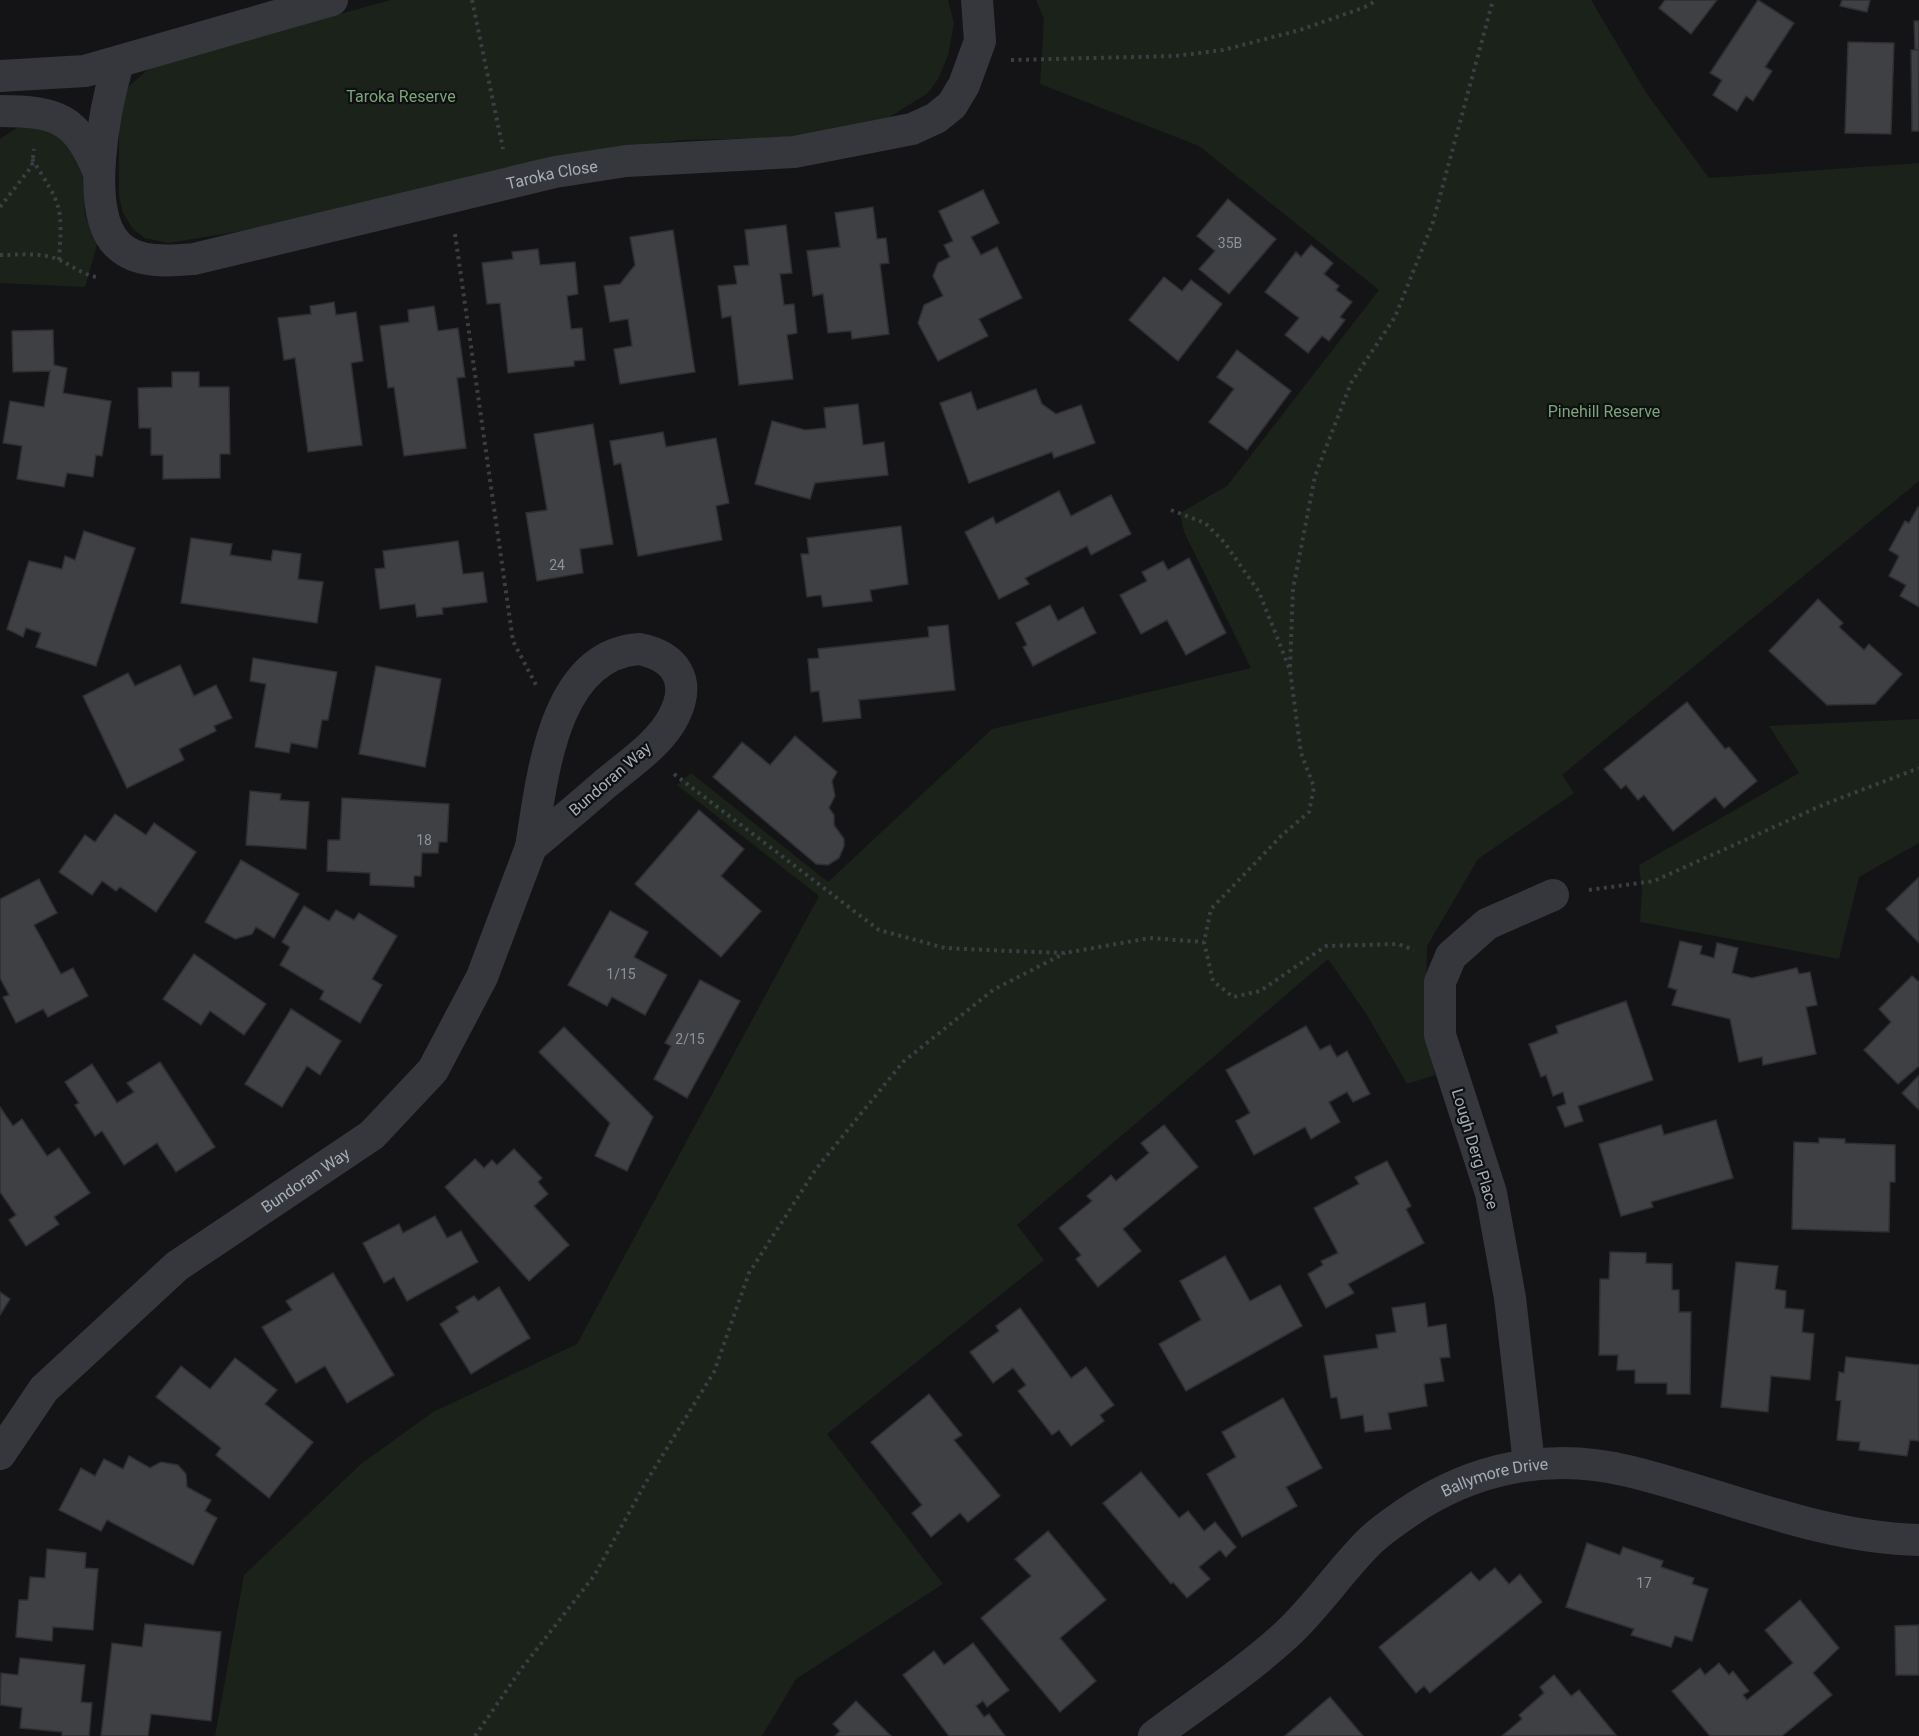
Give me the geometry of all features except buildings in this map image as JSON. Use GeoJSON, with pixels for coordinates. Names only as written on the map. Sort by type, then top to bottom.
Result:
{"type":"FeatureCollection","features":[{"type":"Feature","properties":{"kind":"street"},"geometry":{"type":"LineString","coordinates":[[0,76],[85,71],[332,0]]}},
{"type":"Feature","properties":{"kind":"street","name":"Taroka Close"},"geometry":{"type":"LineString","coordinates":[[118,63],[104,115],[101,176],[104,220],[109,234],[118,246],[131,254],[170,261],[194,259],[509,182],[626,161],[794,152],[912,129],[936,118],[952,105],[975,62],[980,41],[976,0]]}},
{"type":"Feature","properties":{"kind":"street","name":"Taroka Close"},"geometry":{"type":"LineString","coordinates":[[0,111],[55,116],[68,123],[91,151],[101,176]]}},
{"type":"Feature","properties":{"kind":"street","name":"Bundoran Way"},"geometry":{"type":"LineString","coordinates":[[0,1454],[44,1389],[177,1266],[372,1135],[433,1070],[482,977],[531,847],[548,747],[581,680],[597,663],[622,650],[652,651],[666,657],[676,667],[681,679],[680,696],[674,716],[645,751],[531,847]]}},
{"type":"Feature","properties":{"kind":"street","name":"Lough Derg Place"},"geometry":{"type":"LineString","coordinates":[[1529,1464],[1510,1298],[1491,1193],[1440,1035],[1440,982],[1451,956],[1487,924],[1553,895]]}},
{"type":"Feature","properties":{"kind":"street","name":"Ballymore Drive"},"geometry":{"type":"LineString","coordinates":[[1154,1736],[1286,1635],[1314,1607],[1369,1541],[1420,1504],[1472,1478],[1529,1464],[1559,1461],[1627,1470],[1818,1526],[1919,1540]]}},
{"type":"Feature","properties":{"kind":"path"},"geometry":{"type":"LineString","coordinates":[[472,0],[509,182]]}},
{"type":"Feature","properties":{"kind":"path"},"geometry":{"type":"LineString","coordinates":[[975,62],[1175,56],[1223,50],[1300,30],[1365,7],[1377,0]]}},
{"type":"Feature","properties":{"kind":"path"},"geometry":{"type":"LineString","coordinates":[[1447,966],[1398,944],[1326,946],[1260,992],[1233,997],[1213,981],[1204,942],[1211,909],[1282,835],[1310,812],[1314,787],[1301,753],[1290,670],[1293,589],[1315,476],[1351,382],[1395,317],[1433,222],[1493,0]]}},
{"type":"Feature","properties":{"kind":"path"},"geometry":{"type":"LineString","coordinates":[[0,207],[32,166],[38,113]]}},
{"type":"Feature","properties":{"kind":"path"},"geometry":{"type":"LineString","coordinates":[[32,159],[58,200],[62,221],[58,260]]}},
{"type":"Feature","properties":{"kind":"path"},"geometry":{"type":"LineString","coordinates":[[448,198],[513,641],[557,726]]}},
{"type":"Feature","properties":{"kind":"path"},"geometry":{"type":"LineString","coordinates":[[0,255],[40,255],[58,260],[79,273],[105,279]]}},
{"type":"Feature","properties":{"kind":"path"},"geometry":{"type":"LineString","coordinates":[[1171,510],[1205,522],[1224,542],[1259,592],[1290,670]]}},
{"type":"Feature","properties":{"kind":"path"},"geometry":{"type":"LineString","coordinates":[[645,751],[879,930],[945,948],[1065,953],[1150,938],[1204,942]]}},
{"type":"Feature","properties":{"kind":"path"},"geometry":{"type":"LineString","coordinates":[[1553,895],[1654,881],[1825,804],[1919,768]]}},
{"type":"Feature","properties":{"kind":"path"},"geometry":{"type":"LineString","coordinates":[[475,1736],[522,1668],[594,1576],[646,1482],[714,1372],[749,1273],[816,1169],[903,1062],[993,990],[1065,953]]}},
{"type":"Feature","properties":{"kind":"green space","name":"Taroka Reserve"},"geometry":{"type":"Polygon","coordinates":[[[391,0],[948,0],[954,23],[948,56],[938,79],[928,93],[888,118],[781,138],[685,140],[612,148],[254,229],[168,243],[145,238],[133,229],[123,213],[119,196],[119,107],[128,87],[153,65],[391,0]]]}},
{"type":"Feature","properties":{"kind":"green space","name":"Pinehill Reserve"},"geometry":{"type":"Polygon","coordinates":[[[1036,0],[1591,0],[1647,94],[1709,178],[1919,163],[1919,481],[1562,775],[1574,793],[1478,859],[1427,946],[1425,1019],[1435,1075],[1407,1084],[1367,1015],[1328,959],[1017,1225],[1044,1260],[827,1434],[943,1584],[796,1679],[762,1736],[215,1736],[244,1575],[361,1464],[433,1412],[577,1344],[819,896],[677,785],[691,773],[828,882],[992,729],[1251,668],[1184,532],[1180,513],[1227,486],[1379,290],[1199,146],[1040,84],[1044,19],[1036,0]]]}},
{"type":"Feature","properties":{"kind":"green space"},"geometry":{"type":"Polygon","coordinates":[[[44,125],[65,140],[82,166],[85,215],[97,245],[85,287],[0,283],[0,139],[18,127],[44,125]]]}},
{"type":"Feature","properties":{"kind":"green space"},"geometry":{"type":"Polygon","coordinates":[[[1919,719],[1919,843],[1859,877],[1839,959],[1640,922],[1642,891],[1639,865],[1799,773],[1769,726],[1919,719]]]}}]}
